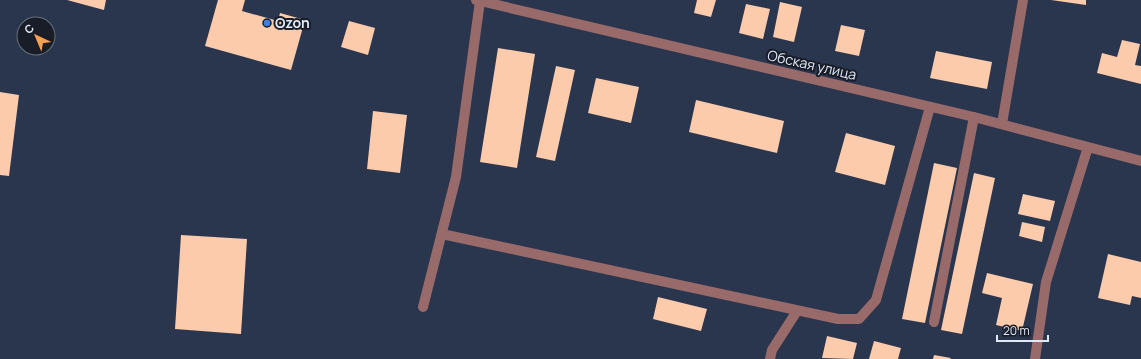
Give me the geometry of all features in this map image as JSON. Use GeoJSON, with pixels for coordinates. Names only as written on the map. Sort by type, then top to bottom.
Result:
{"type":"FeatureCollection","features":[{"type":"Feature","properties":{"kind":"street"},"geometry":{"type":"LineString","coordinates":[[423,307],[456,177],[478,0]]}},
{"type":"Feature","properties":{"kind":"street","name":"Обская улица"},"geometry":{"type":"LineString","coordinates":[[478,0],[974,117],[1141,161]]}},
{"type":"Feature","properties":{"kind":"street"},"geometry":{"type":"LineString","coordinates":[[1002,124],[1023,0]]}},
{"type":"Feature","properties":{"kind":"street"},"geometry":{"type":"LineString","coordinates":[[442,234],[797,311],[838,319],[859,319],[876,300],[930,107]]}},
{"type":"Feature","properties":{"kind":"street"},"geometry":{"type":"LineString","coordinates":[[934,322],[974,117]]}},
{"type":"Feature","properties":{"kind":"street"},"geometry":{"type":"LineString","coordinates":[[1035,359],[1046,282],[1088,147]]}},
{"type":"Feature","properties":{"kind":"street"},"geometry":{"type":"LineString","coordinates":[[770,359],[772,350],[797,311]]}},
{"type":"Feature","properties":{"kind":"building"},"geometry":{"type":"Polygon","coordinates":[[[67,0],[106,0],[104,10],[67,0]]]}},
{"type":"Feature","properties":{"kind":"building"},"geometry":{"type":"Polygon","coordinates":[[[218,0],[245,0],[242,11],[278,21],[280,13],[305,20],[291,70],[205,46],[218,0]]]}},
{"type":"Feature","properties":{"kind":"building"},"geometry":{"type":"Polygon","coordinates":[[[697,0],[716,0],[711,17],[694,13],[697,0]]]}},
{"type":"Feature","properties":{"kind":"building"},"geometry":{"type":"Polygon","coordinates":[[[1051,0],[1086,0],[1086,5],[1051,0]]]}},
{"type":"Feature","properties":{"kind":"building"},"geometry":{"type":"Polygon","coordinates":[[[780,2],[802,7],[794,42],[773,37],[780,2]]]}},
{"type":"Feature","properties":{"kind":"building"},"geometry":{"type":"Polygon","coordinates":[[[746,4],[770,9],[763,39],[739,33],[746,4]]]}},
{"type":"Feature","properties":{"kind":"building"},"geometry":{"type":"Polygon","coordinates":[[[349,21],[375,28],[368,55],[341,47],[349,21]]]}},
{"type":"Feature","properties":{"kind":"building"},"geometry":{"type":"Polygon","coordinates":[[[841,25],[865,30],[859,56],[835,51],[841,25]]]}},
{"type":"Feature","properties":{"kind":"building"},"geometry":{"type":"Polygon","coordinates":[[[1122,40],[1140,44],[1135,65],[1141,66],[1141,84],[1097,73],[1102,53],[1117,57],[1122,40]]]}},
{"type":"Feature","properties":{"kind":"building"},"geometry":{"type":"Polygon","coordinates":[[[498,48],[535,54],[517,168],[480,162],[498,48]]]}},
{"type":"Feature","properties":{"kind":"building"},"geometry":{"type":"Polygon","coordinates":[[[936,51],[992,62],[987,89],[930,78],[936,51]]]}},
{"type":"Feature","properties":{"kind":"building"},"geometry":{"type":"Polygon","coordinates":[[[556,66],[575,70],[555,161],[536,157],[556,66]]]}},
{"type":"Feature","properties":{"kind":"building"},"geometry":{"type":"Polygon","coordinates":[[[596,78],[639,87],[631,123],[588,113],[596,78]]]}},
{"type":"Feature","properties":{"kind":"building"},"geometry":{"type":"Polygon","coordinates":[[[0,92],[19,95],[9,176],[0,175],[0,92]]]}},
{"type":"Feature","properties":{"kind":"building"},"geometry":{"type":"Polygon","coordinates":[[[696,100],[784,121],[777,153],[689,132],[696,100]]]}},
{"type":"Feature","properties":{"kind":"building"},"geometry":{"type":"Polygon","coordinates":[[[373,111],[407,115],[400,173],[367,169],[373,111]]]}},
{"type":"Feature","properties":{"kind":"building"},"geometry":{"type":"Polygon","coordinates":[[[846,133],[895,146],[885,185],[835,172],[846,133]]]}},
{"type":"Feature","properties":{"kind":"building"},"geometry":{"type":"Polygon","coordinates":[[[934,163],[957,168],[925,323],[902,319],[934,163]]]}},
{"type":"Feature","properties":{"kind":"building"},"geometry":{"type":"Polygon","coordinates":[[[974,173],[995,178],[962,334],[941,330],[974,173]]]}},
{"type":"Feature","properties":{"kind":"building"},"geometry":{"type":"Polygon","coordinates":[[[1023,194],[1055,201],[1050,221],[1018,214],[1023,194]]]}},
{"type":"Feature","properties":{"kind":"building"},"geometry":{"type":"Polygon","coordinates":[[[1022,222],[1045,227],[1042,242],[1019,236],[1022,222]]]}},
{"type":"Feature","properties":{"kind":"building"},"geometry":{"type":"Polygon","coordinates":[[[181,235],[247,239],[241,334],[175,329],[181,235]]]}},
{"type":"Feature","properties":{"kind":"building"},"geometry":{"type":"Polygon","coordinates":[[[1108,254],[1141,262],[1141,298],[1132,296],[1130,305],[1098,298],[1108,254]]]}},
{"type":"Feature","properties":{"kind":"building"},"geometry":{"type":"Polygon","coordinates":[[[987,273],[1033,284],[1022,331],[996,325],[1002,298],[982,293],[987,273]]]}},
{"type":"Feature","properties":{"kind":"building"},"geometry":{"type":"Polygon","coordinates":[[[658,297],[707,309],[701,331],[653,319],[658,297]]]}},
{"type":"Feature","properties":{"kind":"building"},"geometry":{"type":"Polygon","coordinates":[[[827,336],[857,343],[853,359],[822,358],[827,336]]]}},
{"type":"Feature","properties":{"kind":"building"},"geometry":{"type":"Polygon","coordinates":[[[874,341],[901,348],[898,359],[869,359],[874,341]]]}},
{"type":"Feature","properties":{"kind":"building"},"geometry":{"type":"Polygon","coordinates":[[[934,355],[951,358],[933,359],[934,355]]]}},
{"type":"Feature","properties":{"kind":"place","name":"Ozon"},"geometry":{"type":"Point","coordinates":[267,23]}}]}
